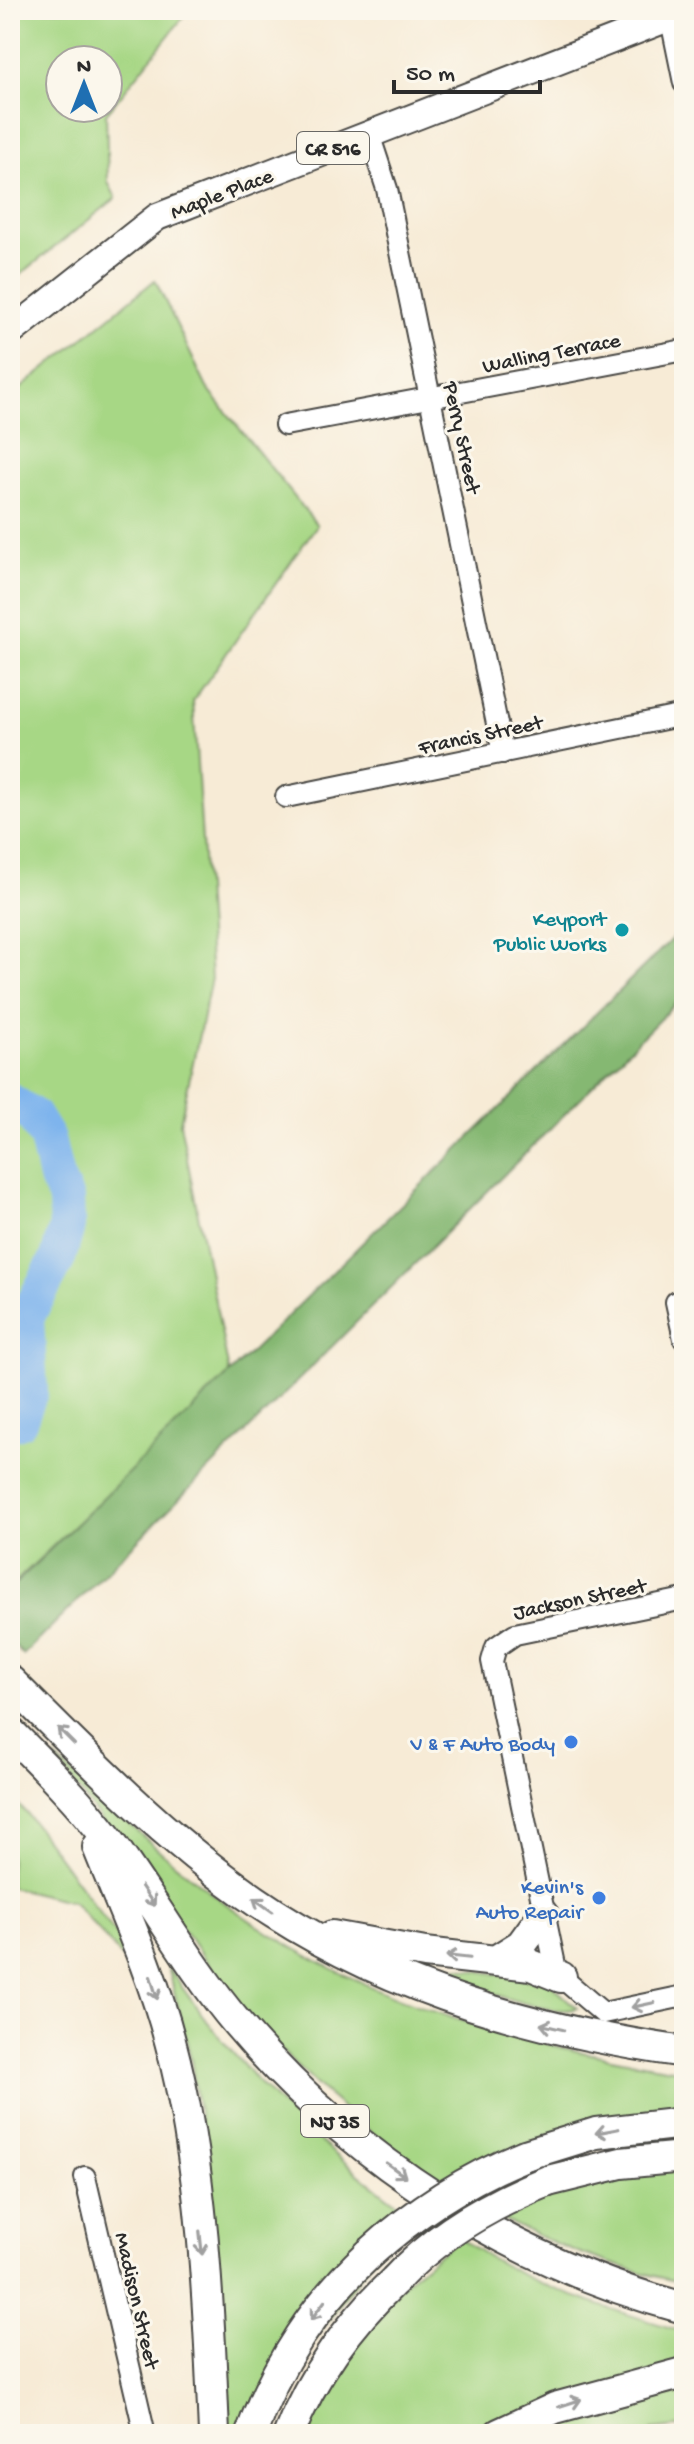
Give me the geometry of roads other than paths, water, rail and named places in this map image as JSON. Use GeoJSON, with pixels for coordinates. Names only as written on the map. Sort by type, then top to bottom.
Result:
{"type":"FeatureCollection","features":[{"type":"Feature","properties":{"kind":"highway"},"geometry":{"type":"LineString","coordinates":[[10,1681],[160,1824],[243,1892],[301,1930],[364,1963],[429,1991],[495,2013],[601,2025],[684,2052]]}},
{"type":"Feature","properties":{"kind":"highway","name":"NJ 35"},"geometry":{"type":"LineString","coordinates":[[10,1732],[85,1811],[222,2004],[313,2103],[381,2159],[464,2216],[560,2266],[624,2291],[684,2308]]}},
{"type":"Feature","properties":{"kind":"highway"},"geometry":{"type":"LineString","coordinates":[[85,1811],[148,1967],[178,2074],[202,2251],[214,2434]]}},
{"type":"Feature","properties":{"kind":"highway"},"geometry":{"type":"LineString","coordinates":[[497,1960],[521,1945],[543,1915]]}},
{"type":"Feature","properties":{"kind":"highway"},"geometry":{"type":"LineString","coordinates":[[301,1930],[425,1953],[531,1965],[561,1977]]}},
{"type":"Feature","properties":{"kind":"highway"},"geometry":{"type":"LineString","coordinates":[[251,2434],[271,2385],[299,2337],[331,2293],[370,2253],[431,2203],[476,2176],[525,2155],[596,2133],[684,2123]]}},
{"type":"Feature","properties":{"kind":"highway"},"geometry":{"type":"LineString","coordinates":[[289,2434],[313,2384],[337,2348],[395,2280],[430,2247],[472,2217],[548,2181],[621,2163],[684,2157]]}},
{"type":"Feature","properties":{"kind":"highway"},"geometry":{"type":"LineString","coordinates":[[624,2291],[684,2297]]}},
{"type":"Feature","properties":{"kind":"highway"},"geometry":{"type":"LineString","coordinates":[[499,2434],[555,2408],[684,2373]]}},
{"type":"Feature","properties":{"kind":"main road","name":"Maple Place"},"geometry":{"type":"LineString","coordinates":[[10,333],[157,217],[674,13]]}},
{"type":"Feature","properties":{"kind":"street"},"geometry":{"type":"LineString","coordinates":[[674,13],[684,83]]}},
{"type":"Feature","properties":{"kind":"street","name":"Perry Street"},"geometry":{"type":"LineString","coordinates":[[369,134],[387,189],[503,753]]}},
{"type":"Feature","properties":{"kind":"street","name":"Walling Terrace"},"geometry":{"type":"LineString","coordinates":[[285,425],[684,350]]}},
{"type":"Feature","properties":{"kind":"street","name":"Francis Street"},"geometry":{"type":"LineString","coordinates":[[286,797],[684,715]]}},
{"type":"Feature","properties":{"kind":"street"},"geometry":{"type":"LineString","coordinates":[[676,1302],[684,1339]]}},
{"type":"Feature","properties":{"kind":"street","name":"Jackson Street"},"geometry":{"type":"LineString","coordinates":[[543,1915],[492,1668],[493,1654],[500,1642],[515,1634],[684,1599]]}},
{"type":"Feature","properties":{"kind":"street"},"geometry":{"type":"LineString","coordinates":[[543,1915],[561,1977],[601,2025],[684,1996]]}},
{"type":"Feature","properties":{"kind":"street","name":"Madison Street"},"geometry":{"type":"LineString","coordinates":[[85,2177],[145,2434]]}},
{"type":"Feature","properties":{"kind":"waterway"},"geometry":{"type":"LineString","coordinates":[[10,1101],[33,1116],[47,1139],[56,1178],[66,1199],[67,1226],[58,1258],[26,1318],[30,1392],[19,1421],[10,1424]]}},
{"type":"Feature","properties":{"kind":"place","name":"Keyport Public Works"},"geometry":{"type":"Point","coordinates":[622,930]}},
{"type":"Feature","properties":{"kind":"place","name":"V & F Auto Body"},"geometry":{"type":"Point","coordinates":[571,1742]}},
{"type":"Feature","properties":{"kind":"place","name":"Kevin's Auto Repair"},"geometry":{"type":"Point","coordinates":[599,1898]}}]}
